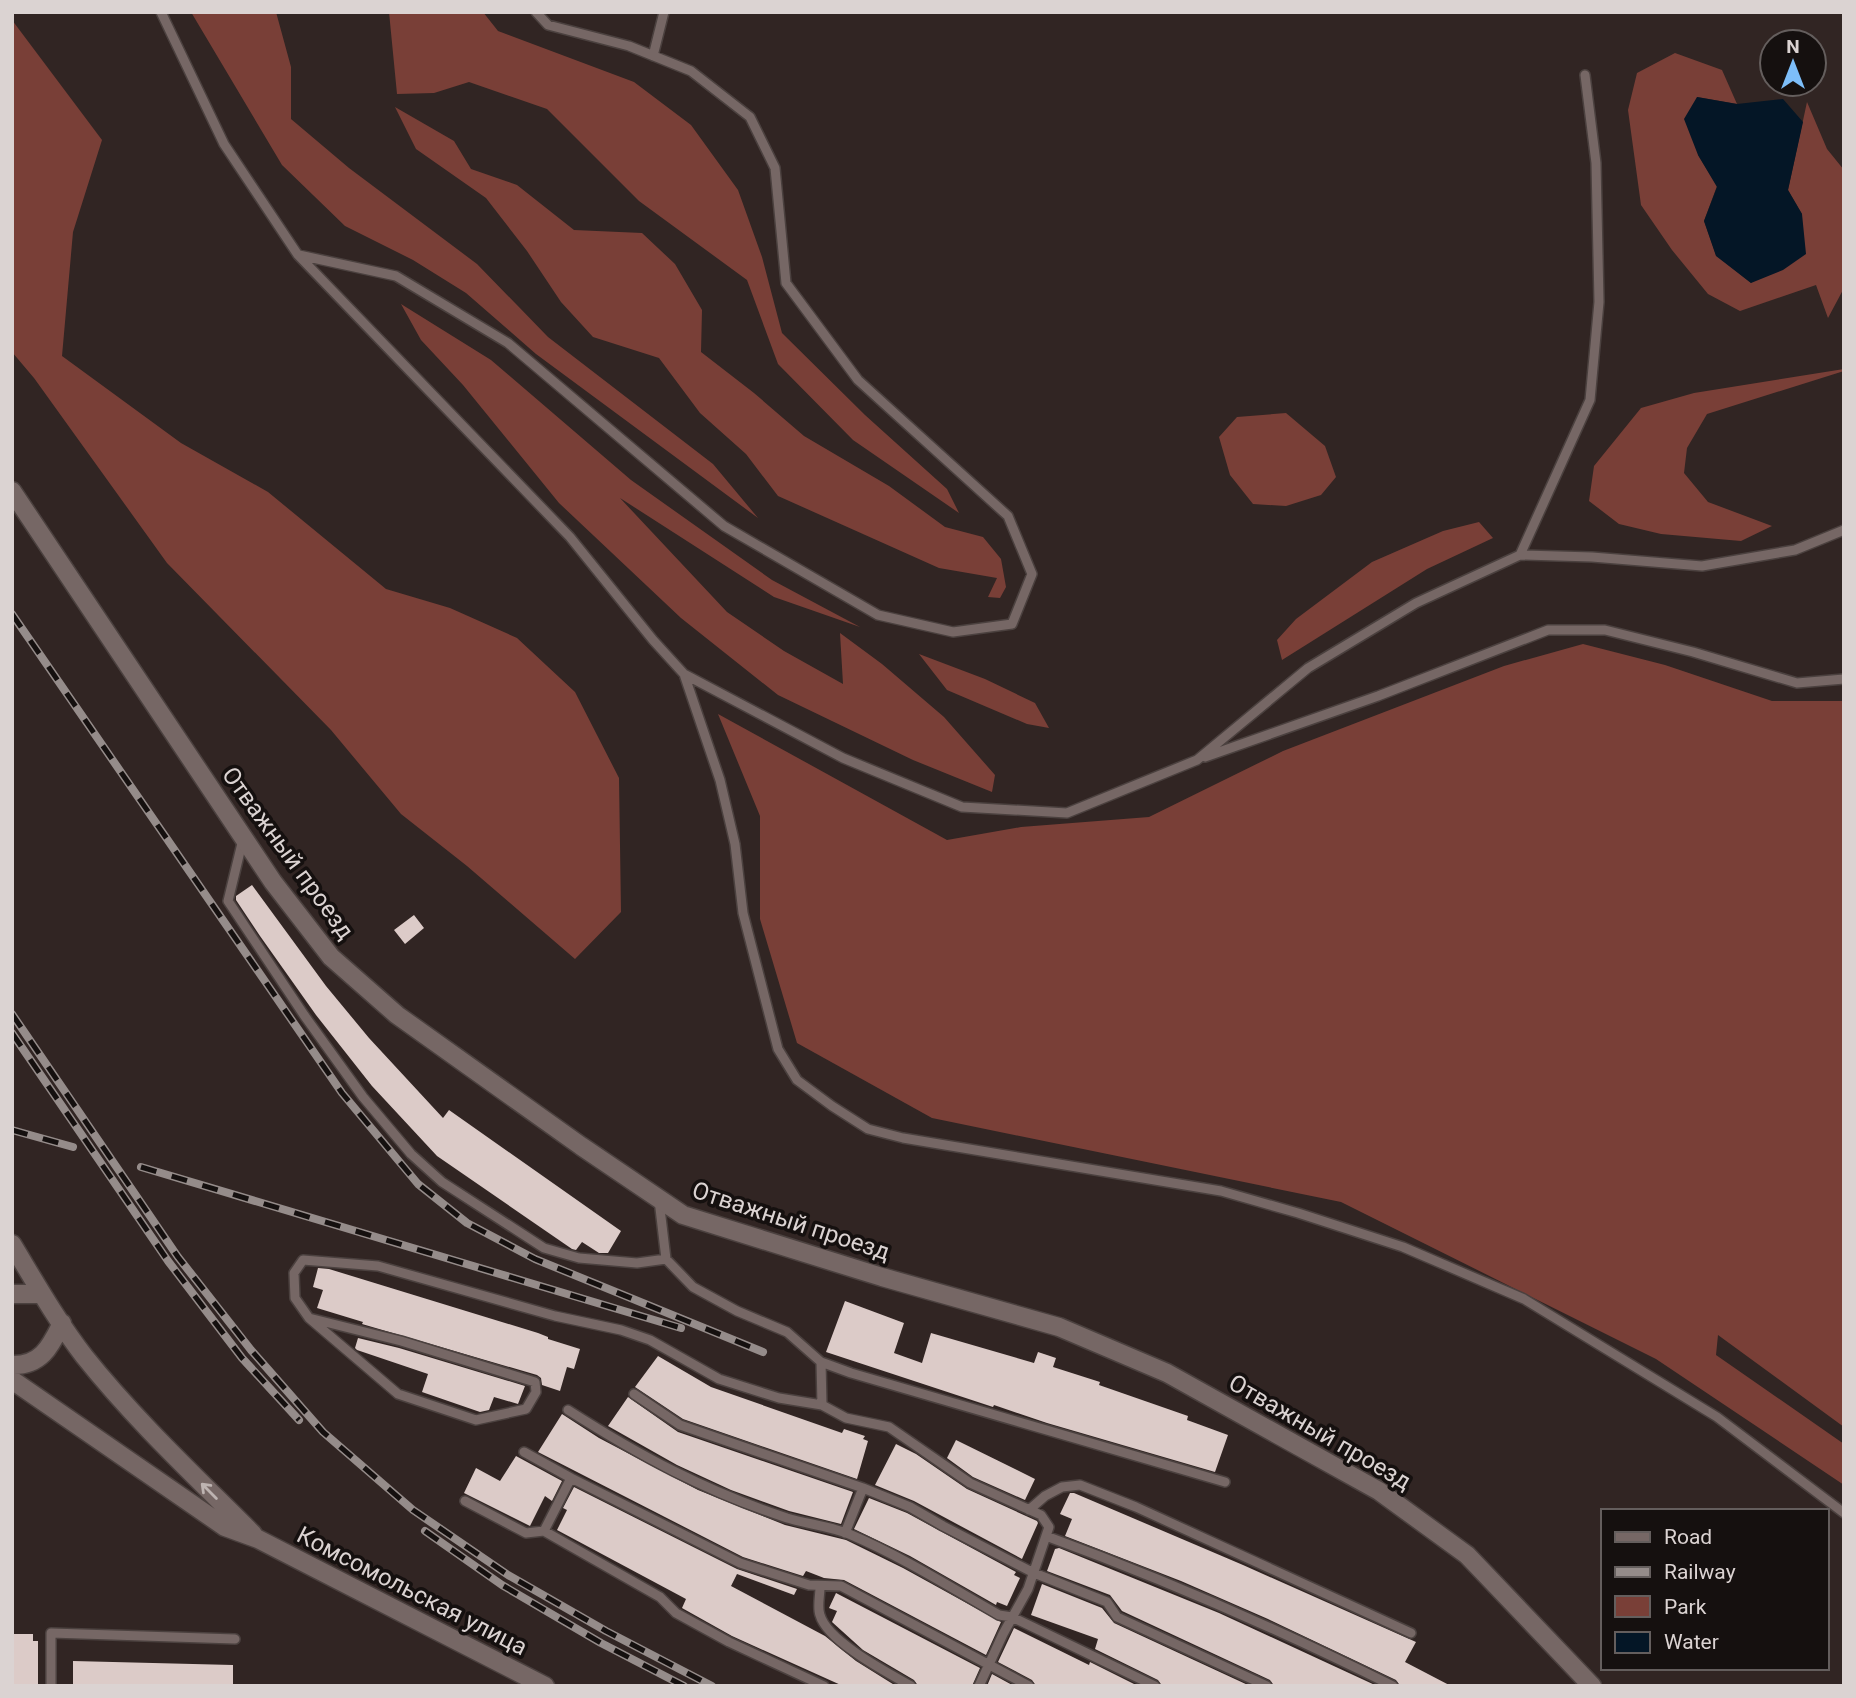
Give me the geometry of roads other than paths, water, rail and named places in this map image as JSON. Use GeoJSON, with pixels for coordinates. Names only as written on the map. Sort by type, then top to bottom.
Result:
{"type":"FeatureCollection","features":[{"type":"Feature","properties":{"kind":"street","name":"Отважный проезд"},"geometry":{"type":"LineString","coordinates":[[12,491],[273,882],[331,957],[397,1015],[580,1146],[683,1215],[882,1278],[1059,1327],[1167,1373],[1379,1491],[1467,1555],[1592,1686]]}},
{"type":"Feature","properties":{"kind":"street"},"geometry":{"type":"LineString","coordinates":[[12,1244],[83,1354],[135,1417],[258,1539]]}},
{"type":"Feature","properties":{"kind":"street"},"geometry":{"type":"LineString","coordinates":[[12,1294],[42,1294]]}},
{"type":"Feature","properties":{"kind":"street"},"geometry":{"type":"LineString","coordinates":[[12,1365],[20,1365],[47,1353],[62,1323]]}},
{"type":"Feature","properties":{"kind":"street"},"geometry":{"type":"LineString","coordinates":[[12,1380],[225,1527],[258,1539]]}},
{"type":"Feature","properties":{"kind":"street","name":"Комсомольская улица"},"geometry":{"type":"LineString","coordinates":[[258,1539],[545,1686]]}},
{"type":"Feature","properties":{"kind":"lane"},"geometry":{"type":"LineString","coordinates":[[161,12],[225,145],[298,255],[570,537],[684,674],[843,758],[962,807],[1067,813],[1197,760],[1378,696],[1548,630],[1605,630],[1693,652],[1797,683],[1844,679]]}},
{"type":"Feature","properties":{"kind":"lane"},"geometry":{"type":"LineString","coordinates":[[298,255],[396,276],[508,343],[724,526],[878,615],[953,632],[1012,624],[1032,574],[1008,516],[858,380],[786,283],[775,169],[750,117],[691,71],[629,46],[548,25],[536,12]]}},
{"type":"Feature","properties":{"kind":"lane"},"geometry":{"type":"LineString","coordinates":[[653,56],[664,12]]}},
{"type":"Feature","properties":{"kind":"lane"},"geometry":{"type":"LineString","coordinates":[[1520,555],[1590,400],[1600,302],[1596,163],[1585,75]]}},
{"type":"Feature","properties":{"kind":"lane"},"geometry":{"type":"LineString","coordinates":[[1197,760],[1308,668],[1416,603],[1520,555],[1592,557],[1702,566],[1795,550],[1844,530]]}},
{"type":"Feature","properties":{"kind":"lane"},"geometry":{"type":"LineString","coordinates":[[684,674],[720,780],[735,844],[743,913],[778,1049],[797,1080],[868,1129],[903,1138],[1221,1191],[1403,1248],[1524,1299],[1717,1417],[1844,1513]]}},
{"type":"Feature","properties":{"kind":"lane"},"geometry":{"type":"LineString","coordinates":[[243,837],[228,901],[363,1097],[411,1153],[442,1181],[544,1248],[579,1258],[637,1263],[666,1259]]}},
{"type":"Feature","properties":{"kind":"lane"},"geometry":{"type":"LineString","coordinates":[[658,1198],[666,1259],[693,1287],[737,1311],[787,1332],[821,1362],[864,1377],[1225,1482]]}},
{"type":"Feature","properties":{"kind":"lane"},"geometry":{"type":"LineString","coordinates":[[309,1318],[401,1341],[535,1382],[536,1392],[526,1409],[476,1420],[398,1394],[309,1318],[295,1298],[294,1273],[303,1260],[378,1266],[555,1316],[621,1330],[650,1340],[719,1379],[779,1398],[822,1405],[846,1418],[889,1427],[970,1483],[1041,1515],[1049,1527],[1028,1589],[979,1686]]}},
{"type":"Feature","properties":{"kind":"lane"},"geometry":{"type":"LineString","coordinates":[[821,1362],[822,1405]]}},
{"type":"Feature","properties":{"kind":"lane"},"geometry":{"type":"LineString","coordinates":[[634,1394],[680,1425],[911,1507],[1034,1573],[1107,1602],[1117,1617],[1267,1686]]}},
{"type":"Feature","properties":{"kind":"lane"},"geometry":{"type":"LineString","coordinates":[[568,1410],[629,1449],[676,1474],[788,1518],[845,1533],[873,1545],[999,1615],[1012,1618],[1155,1686]]}},
{"type":"Feature","properties":{"kind":"lane"},"geometry":{"type":"LineString","coordinates":[[524,1452],[740,1563],[820,1587],[841,1586],[1029,1686]]}},
{"type":"Feature","properties":{"kind":"lane"},"geometry":{"type":"LineString","coordinates":[[544,1531],[571,1478]]}},
{"type":"Feature","properties":{"kind":"lane"},"geometry":{"type":"LineString","coordinates":[[1029,1510],[1045,1496],[1062,1487],[1080,1485],[1136,1507],[1411,1633]]}},
{"type":"Feature","properties":{"kind":"lane"},"geometry":{"type":"LineString","coordinates":[[845,1533],[863,1488]]}},
{"type":"Feature","properties":{"kind":"lane"},"geometry":{"type":"LineString","coordinates":[[465,1501],[526,1533],[544,1531],[660,1597],[676,1613],[824,1686]]}},
{"type":"Feature","properties":{"kind":"lane"},"geometry":{"type":"LineString","coordinates":[[1046,1536],[1122,1564],[1213,1603],[1393,1686]]}},
{"type":"Feature","properties":{"kind":"lane"},"geometry":{"type":"LineString","coordinates":[[820,1587],[819,1614],[829,1632],[875,1666],[911,1686]]}},
{"type":"Feature","properties":{"kind":"lane"},"geometry":{"type":"LineString","coordinates":[[51,1686],[51,1633],[235,1639]]}},
{"type":"Feature","properties":{"kind":"water"},"geometry":{"type":"Polygon","coordinates":[[[1697,97],[1737,104],[1783,99],[1803,122],[1788,190],[1802,214],[1806,254],[1783,270],[1751,283],[1716,256],[1704,221],[1717,187],[1698,155],[1684,119],[1697,97]]]}},
{"type":"Feature","properties":{"kind":"railway"},"geometry":{"type":"LineString","coordinates":[[12,614],[342,1093],[418,1184],[467,1223],[535,1259],[763,1352]]}},
{"type":"Feature","properties":{"kind":"railway"},"geometry":{"type":"LineString","coordinates":[[12,1014],[178,1257],[251,1350],[323,1432],[413,1510],[508,1575],[606,1631],[712,1686]]}},
{"type":"Feature","properties":{"kind":"railway"},"geometry":{"type":"LineString","coordinates":[[12,1033],[168,1261],[242,1358],[299,1420]]}},
{"type":"Feature","properties":{"kind":"railway"},"geometry":{"type":"LineString","coordinates":[[12,1130],[73,1147]]}},
{"type":"Feature","properties":{"kind":"railway"},"geometry":{"type":"LineString","coordinates":[[141,1167],[681,1328]]}},
{"type":"Feature","properties":{"kind":"railway"},"geometry":{"type":"LineString","coordinates":[[425,1531],[502,1585],[601,1643],[684,1686]]}}]}
